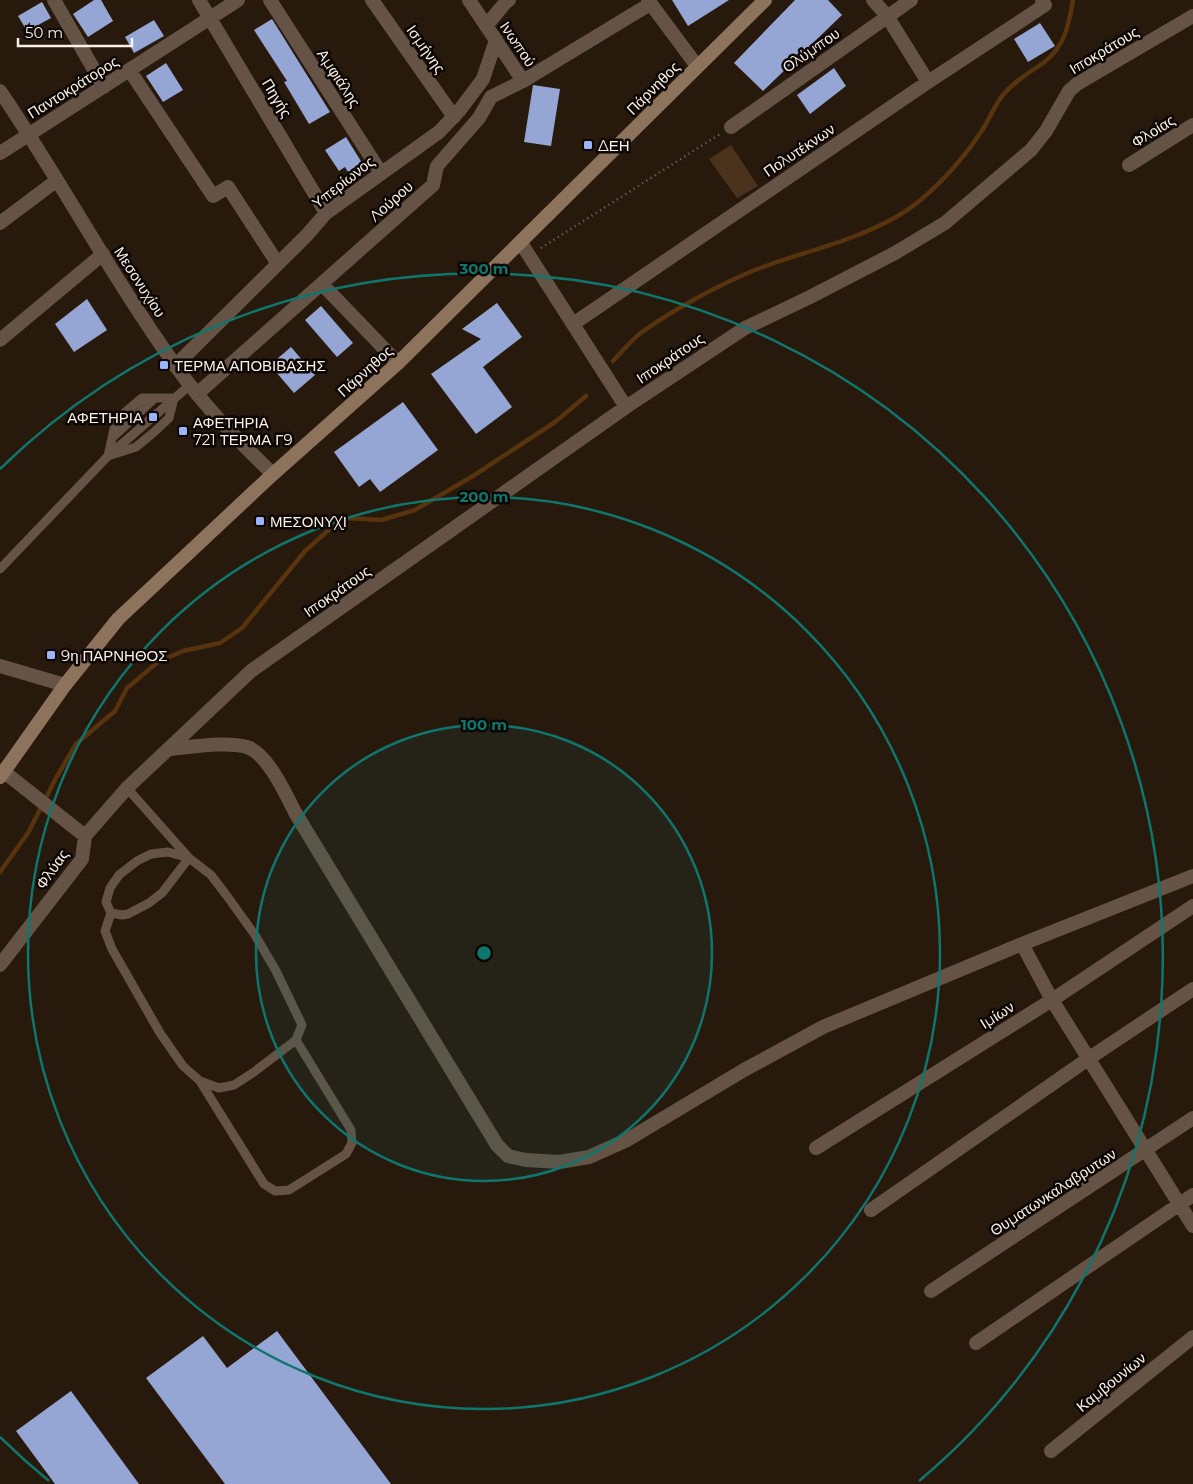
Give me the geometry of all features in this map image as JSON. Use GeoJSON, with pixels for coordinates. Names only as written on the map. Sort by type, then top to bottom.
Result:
{"type":"FeatureCollection","features":[{"type":"Feature","properties":{"kind":"main road","name":"Πάρνηθος"},"geometry":{"type":"LineString","coordinates":[[2,774],[65,684],[118,619],[273,474],[398,363],[765,0]]}},
{"type":"Feature","properties":{"kind":"street"},"geometry":{"type":"LineString","coordinates":[[54,0],[104,87]]}},
{"type":"Feature","properties":{"kind":"street","name":"Πηγής"},"geometry":{"type":"LineString","coordinates":[[199,0],[326,213]]}},
{"type":"Feature","properties":{"kind":"street","name":"Παντοκράτορος"},"geometry":{"type":"LineString","coordinates":[[0,153],[238,0]]}},
{"type":"Feature","properties":{"kind":"street","name":"Αμφιάλης"},"geometry":{"type":"LineString","coordinates":[[270,0],[380,173]]}},
{"type":"Feature","properties":{"kind":"street","name":"Ισμήνης"},"geometry":{"type":"LineString","coordinates":[[372,0],[454,117]]}},
{"type":"Feature","properties":{"kind":"street","name":"Ινωπού"},"geometry":{"type":"LineString","coordinates":[[469,0],[523,81]]}},
{"type":"Feature","properties":{"kind":"street"},"geometry":{"type":"LineString","coordinates":[[486,26],[509,0]]}},
{"type":"Feature","properties":{"kind":"street"},"geometry":{"type":"LineString","coordinates":[[873,0],[887,16],[928,82]]}},
{"type":"Feature","properties":{"kind":"street","name":"Ολύμπου"},"geometry":{"type":"LineString","coordinates":[[731,127],[911,0]]}},
{"type":"Feature","properties":{"kind":"street"},"geometry":{"type":"LineString","coordinates":[[649,2],[697,66]]}},
{"type":"Feature","properties":{"kind":"street","name":"Λούρου"},"geometry":{"type":"LineString","coordinates":[[193,389],[322,284],[433,184],[437,166],[479,118],[491,97],[523,81],[649,2]]}},
{"type":"Feature","properties":{"kind":"street","name":"Πολυτέκνων"},"geometry":{"type":"LineString","coordinates":[[573,324],[1044,3]]}},
{"type":"Feature","properties":{"kind":"street","name":"Ιποκράτους"},"geometry":{"type":"LineString","coordinates":[[170,749],[251,671],[626,407],[745,328],[895,253],[945,223],[1032,150],[1046,131],[1069,90],[1076,84],[1193,16]]}},
{"type":"Feature","properties":{"kind":"street","name":"Υπερίωνος"},"geometry":{"type":"LineString","coordinates":[[175,366],[307,235],[326,213],[439,132],[454,117],[483,79],[496,40]]}},
{"type":"Feature","properties":{"kind":"street"},"geometry":{"type":"LineString","coordinates":[[130,71],[213,196],[228,187],[278,264]]}},
{"type":"Feature","properties":{"kind":"street","name":"Μεσονυχίου"},"geometry":{"type":"LineString","coordinates":[[0,91],[175,366],[236,439],[273,474]]}},
{"type":"Feature","properties":{"kind":"street","name":"Φλοίας"},"geometry":{"type":"LineString","coordinates":[[1130,165],[1193,125]]}},
{"type":"Feature","properties":{"kind":"street"},"geometry":{"type":"LineString","coordinates":[[0,223],[56,181]]}},
{"type":"Feature","properties":{"kind":"street"},"geometry":{"type":"LineString","coordinates":[[521,243],[626,407]]}},
{"type":"Feature","properties":{"kind":"street"},"geometry":{"type":"LineString","coordinates":[[0,340],[103,254]]}},
{"type":"Feature","properties":{"kind":"street"},"geometry":{"type":"LineString","coordinates":[[322,284],[398,363]]}},
{"type":"Feature","properties":{"kind":"street"},"geometry":{"type":"LineString","coordinates":[[0,666],[65,684]]}},
{"type":"Feature","properties":{"kind":"street"},"geometry":{"type":"LineString","coordinates":[[2,774],[19,783],[85,836],[126,788],[170,749],[231,744],[248,748],[270,767],[276,776],[296,814],[497,1145],[508,1156],[536,1161],[559,1162],[589,1157],[627,1140],[744,1070],[823,1027],[1022,944],[1193,876]]}},
{"type":"Feature","properties":{"kind":"street","name":"Φλύας"},"geometry":{"type":"LineString","coordinates":[[0,965],[82,859],[85,836]]}},
{"type":"Feature","properties":{"kind":"street","name":"Ιμίων"},"geometry":{"type":"LineString","coordinates":[[816,1148],[1052,1000],[1193,906]]}},
{"type":"Feature","properties":{"kind":"street"},"geometry":{"type":"LineString","coordinates":[[1022,944],[1052,1000],[1193,1226]]}},
{"type":"Feature","properties":{"kind":"street"},"geometry":{"type":"LineString","coordinates":[[871,1210],[1088,1059],[1193,989]]}},
{"type":"Feature","properties":{"kind":"street","name":"Θυματωνκαλαβρυτων"},"geometry":{"type":"LineString","coordinates":[[931,1291],[1193,1118]]}},
{"type":"Feature","properties":{"kind":"street"},"geometry":{"type":"LineString","coordinates":[[976,1343],[1193,1196]]}},
{"type":"Feature","properties":{"kind":"street","name":"Καμβουνίων"},"geometry":{"type":"LineString","coordinates":[[1050,1451],[1193,1337]]}},
{"type":"Feature","properties":{"kind":"lane"},"geometry":{"type":"LineString","coordinates":[[0,569],[108,456],[174,398],[193,389]]}},
{"type":"Feature","properties":{"kind":"lane"},"geometry":{"type":"LineString","coordinates":[[108,456],[116,420],[142,398],[174,398]]}},
{"type":"Feature","properties":{"kind":"lane"},"geometry":{"type":"LineString","coordinates":[[126,788],[189,858],[211,875],[255,935],[276,971],[302,1025],[296,1040],[234,1085],[219,1088],[200,1081]]}},
{"type":"Feature","properties":{"kind":"lane"},"geometry":{"type":"LineString","coordinates":[[189,858],[168,852],[151,854],[136,861],[119,875],[110,888],[106,902],[111,913],[105,931],[112,950],[160,1033],[183,1066],[200,1081],[264,1184],[275,1191],[289,1190],[346,1154],[352,1143],[351,1130],[296,1040]]}},
{"type":"Feature","properties":{"kind":"lane"},"geometry":{"type":"LineString","coordinates":[[111,913],[128,914],[149,903],[162,893],[189,858]]}},
{"type":"Feature","properties":{"kind":"path"},"geometry":{"type":"LineString","coordinates":[[529,255],[731,127]]}},
{"type":"Feature","properties":{"kind":"shaded area"},"geometry":{"type":"Polygon","coordinates":[[[731,145],[758,186],[737,198],[709,159],[731,145]]]}},
{"type":"Feature","properties":{"kind":"building"},"geometry":{"type":"Polygon","coordinates":[[[94,0],[101,0],[113,21],[88,37],[73,14],[94,0]]]}},
{"type":"Feature","properties":{"kind":"building"},"geometry":{"type":"Polygon","coordinates":[[[672,0],[729,0],[688,26],[672,0]]]}},
{"type":"Feature","properties":{"kind":"building"},"geometry":{"type":"Polygon","coordinates":[[[795,0],[828,0],[842,15],[763,91],[734,63],[795,0]]]}},
{"type":"Feature","properties":{"kind":"building"},"geometry":{"type":"Polygon","coordinates":[[[42,2],[51,18],[27,31],[18,16],[42,2]]]}},
{"type":"Feature","properties":{"kind":"building"},"geometry":{"type":"Polygon","coordinates":[[[272,19],[330,112],[309,124],[284,82],[287,81],[254,30],[272,19]]]}},
{"type":"Feature","properties":{"kind":"building"},"geometry":{"type":"Polygon","coordinates":[[[154,20],[164,36],[134,53],[125,37],[154,20]]]}},
{"type":"Feature","properties":{"kind":"building"},"geometry":{"type":"Polygon","coordinates":[[[1040,23],[1055,46],[1028,62],[1014,39],[1040,23]]]}},
{"type":"Feature","properties":{"kind":"building"},"geometry":{"type":"Polygon","coordinates":[[[166,63],[183,90],[163,102],[146,76],[166,63]]]}},
{"type":"Feature","properties":{"kind":"building"},"geometry":{"type":"Polygon","coordinates":[[[834,68],[846,86],[810,114],[797,95],[834,68]]]}},
{"type":"Feature","properties":{"kind":"building"},"geometry":{"type":"Polygon","coordinates":[[[533,85],[560,89],[551,146],[524,142],[533,85]]]}},
{"type":"Feature","properties":{"kind":"building"},"geometry":{"type":"Polygon","coordinates":[[[346,137],[367,171],[353,180],[345,167],[339,171],[325,150],[346,137]]]}},
{"type":"Feature","properties":{"kind":"building"},"geometry":{"type":"Polygon","coordinates":[[[87,299],[107,330],[74,352],[55,324],[87,299]]]}},
{"type":"Feature","properties":{"kind":"building"},"geometry":{"type":"Polygon","coordinates":[[[497,303],[522,337],[483,367],[512,407],[476,434],[431,374],[481,339],[462,329],[497,303]]]}},
{"type":"Feature","properties":{"kind":"building"},"geometry":{"type":"Polygon","coordinates":[[[321,306],[353,343],[337,357],[305,320],[321,306]]]}},
{"type":"Feature","properties":{"kind":"building"},"geometry":{"type":"Polygon","coordinates":[[[291,347],[315,375],[294,393],[270,365],[291,347]]]}},
{"type":"Feature","properties":{"kind":"building"},"geometry":{"type":"Polygon","coordinates":[[[403,402],[438,450],[380,492],[370,479],[359,487],[334,452],[403,402]]]}},
{"type":"Feature","properties":{"kind":"building"},"geometry":{"type":"Polygon","coordinates":[[[277,1331],[391,1484],[225,1484],[146,1378],[203,1336],[227,1368],[277,1331]]]}},
{"type":"Feature","properties":{"kind":"building"},"geometry":{"type":"Polygon","coordinates":[[[71,1391],[139,1484],[55,1484],[16,1431],[71,1391]]]}},
{"type":"Feature","properties":{"kind":"waterway"},"geometry":{"type":"LineString","coordinates":[[613,361],[642,332],[712,290],[755,270],[879,226],[920,201],[964,155],[981,132],[1006,91],[1043,63],[1056,50],[1068,26],[1073,0]]}},
{"type":"Feature","properties":{"kind":"waterway"},"geometry":{"type":"LineString","coordinates":[[0,872],[28,833],[76,744],[115,711],[127,688],[158,662],[183,651],[220,643],[242,628],[305,551],[345,518],[381,520],[415,510],[473,476],[555,422],[586,396]]}},
{"type":"Feature","properties":{"kind":"place","name":"ΔΕΗ"},"geometry":{"type":"Point","coordinates":[588,145]}},
{"type":"Feature","properties":{"kind":"place","name":"ΤΕΡΜΑ ΑΠΟΒΙΒΑΣΗΣ"},"geometry":{"type":"Point","coordinates":[164,365]}},
{"type":"Feature","properties":{"kind":"place","name":"ΑΦΕΤΗΡΙΑ"},"geometry":{"type":"Point","coordinates":[153,417]}},
{"type":"Feature","properties":{"kind":"place","name":"ΑΦΕΤΗΡΙΑ 721 ΤΕΡΜΑ Γ9"},"geometry":{"type":"Point","coordinates":[183,431]}},
{"type":"Feature","properties":{"kind":"place","name":"ΜΕΣΟΝΥΧΙ"},"geometry":{"type":"Point","coordinates":[260,521]}},
{"type":"Feature","properties":{"kind":"place","name":"9η ΠΑΡΝΗΘΟΣ"},"geometry":{"type":"Point","coordinates":[51,655]}}]}
